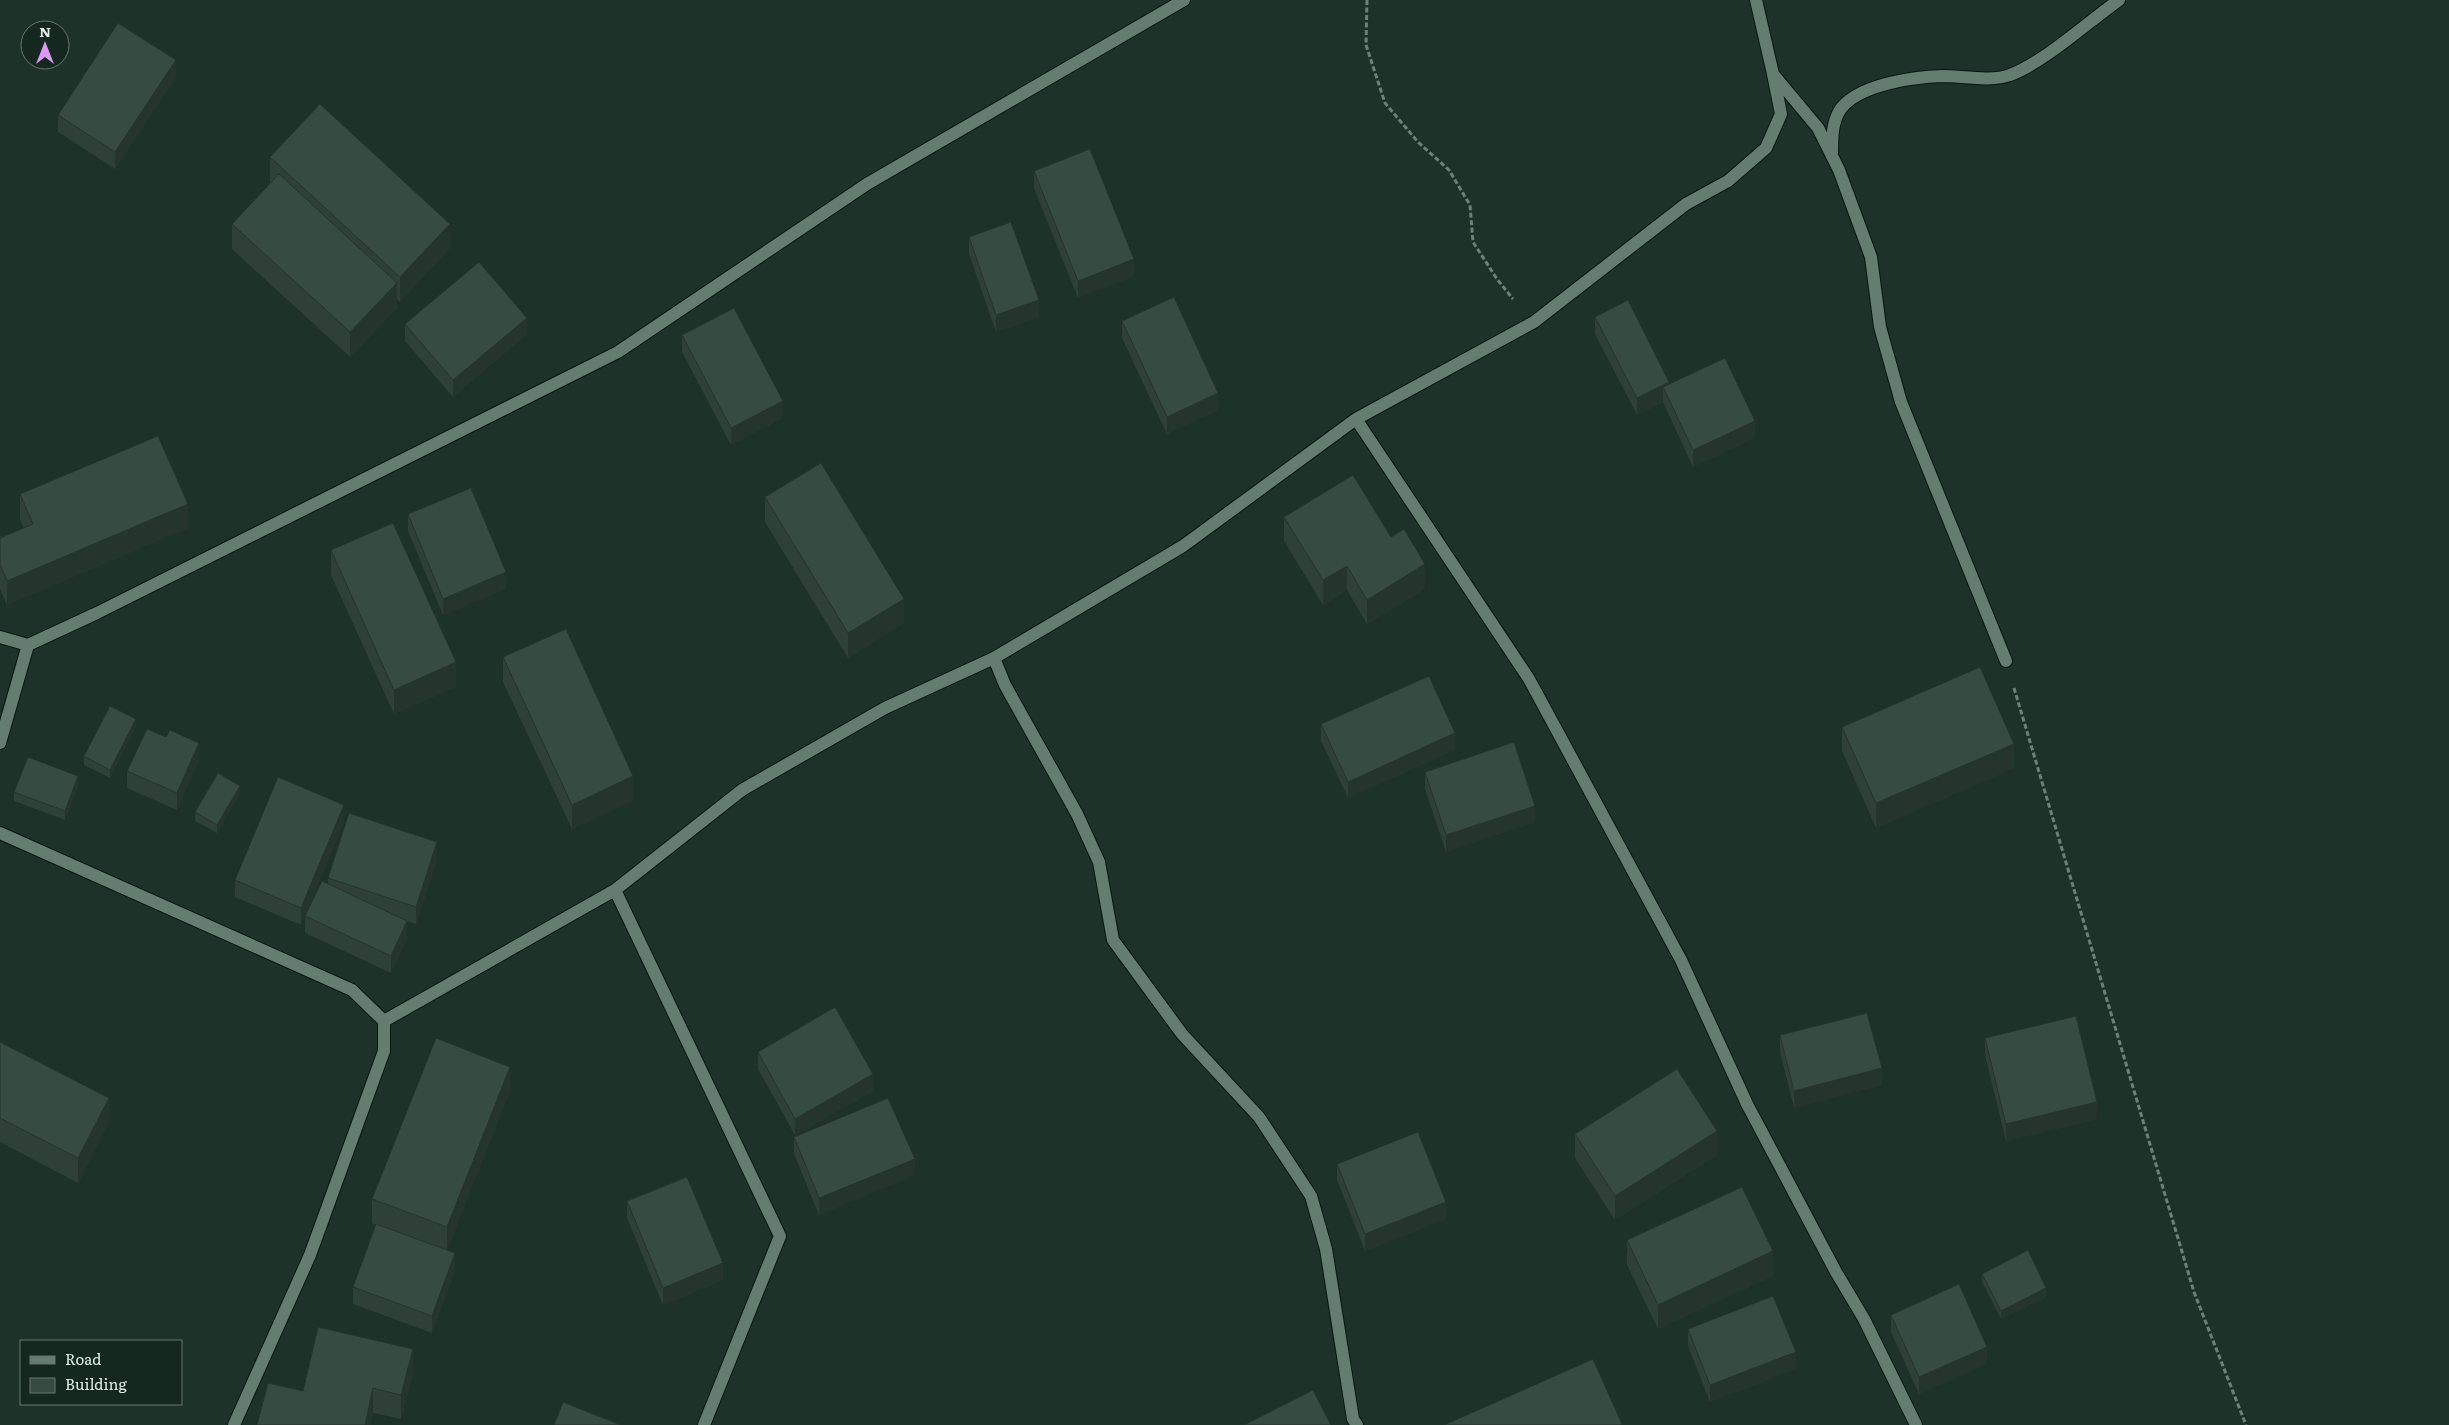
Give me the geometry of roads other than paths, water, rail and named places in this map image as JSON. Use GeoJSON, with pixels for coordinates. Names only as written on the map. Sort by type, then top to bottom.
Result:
{"type":"FeatureCollection","features":[{"type":"Feature","properties":{"kind":"street"},"geometry":{"type":"LineString","coordinates":[[0,637],[28,645],[97,613],[618,352],[867,184],[1184,0]]}},
{"type":"Feature","properties":{"kind":"street"},"geometry":{"type":"LineString","coordinates":[[384,1021],[615,890],[742,790],[885,708],[994,658],[1183,546],[1356,419],[1534,322],[1686,204],[1728,181],[1766,148],[1781,114],[1756,0]]}},
{"type":"Feature","properties":{"kind":"street"},"geometry":{"type":"LineString","coordinates":[[1832,156],[1832,128],[1844,104],[1864,91],[1901,80],[1941,76],[2009,76],[2041,58],[2119,0]]}},
{"type":"Feature","properties":{"kind":"street"},"geometry":{"type":"LineString","coordinates":[[1773,74],[1818,128],[1832,156],[1871,257],[1880,327],[1901,402],[2006,661]]}},
{"type":"Feature","properties":{"kind":"street"},"geometry":{"type":"LineString","coordinates":[[1356,419],[1528,679],[1681,960],[1747,1104],[1836,1272],[1864,1319],[1916,1425]]}},
{"type":"Feature","properties":{"kind":"street"},"geometry":{"type":"LineString","coordinates":[[0,743],[28,645]]}},
{"type":"Feature","properties":{"kind":"street"},"geometry":{"type":"LineString","coordinates":[[994,658],[1005,685],[1077,814],[1099,862],[1113,940],[1182,1034],[1259,1117],[1311,1196],[1326,1249],[1353,1419],[1357,1425]]}},
{"type":"Feature","properties":{"kind":"street"},"geometry":{"type":"LineString","coordinates":[[0,833],[352,990],[384,1021],[384,1051],[310,1254],[234,1425]]}},
{"type":"Feature","properties":{"kind":"street"},"geometry":{"type":"LineString","coordinates":[[615,890],[780,1236],[704,1425]]}}]}
